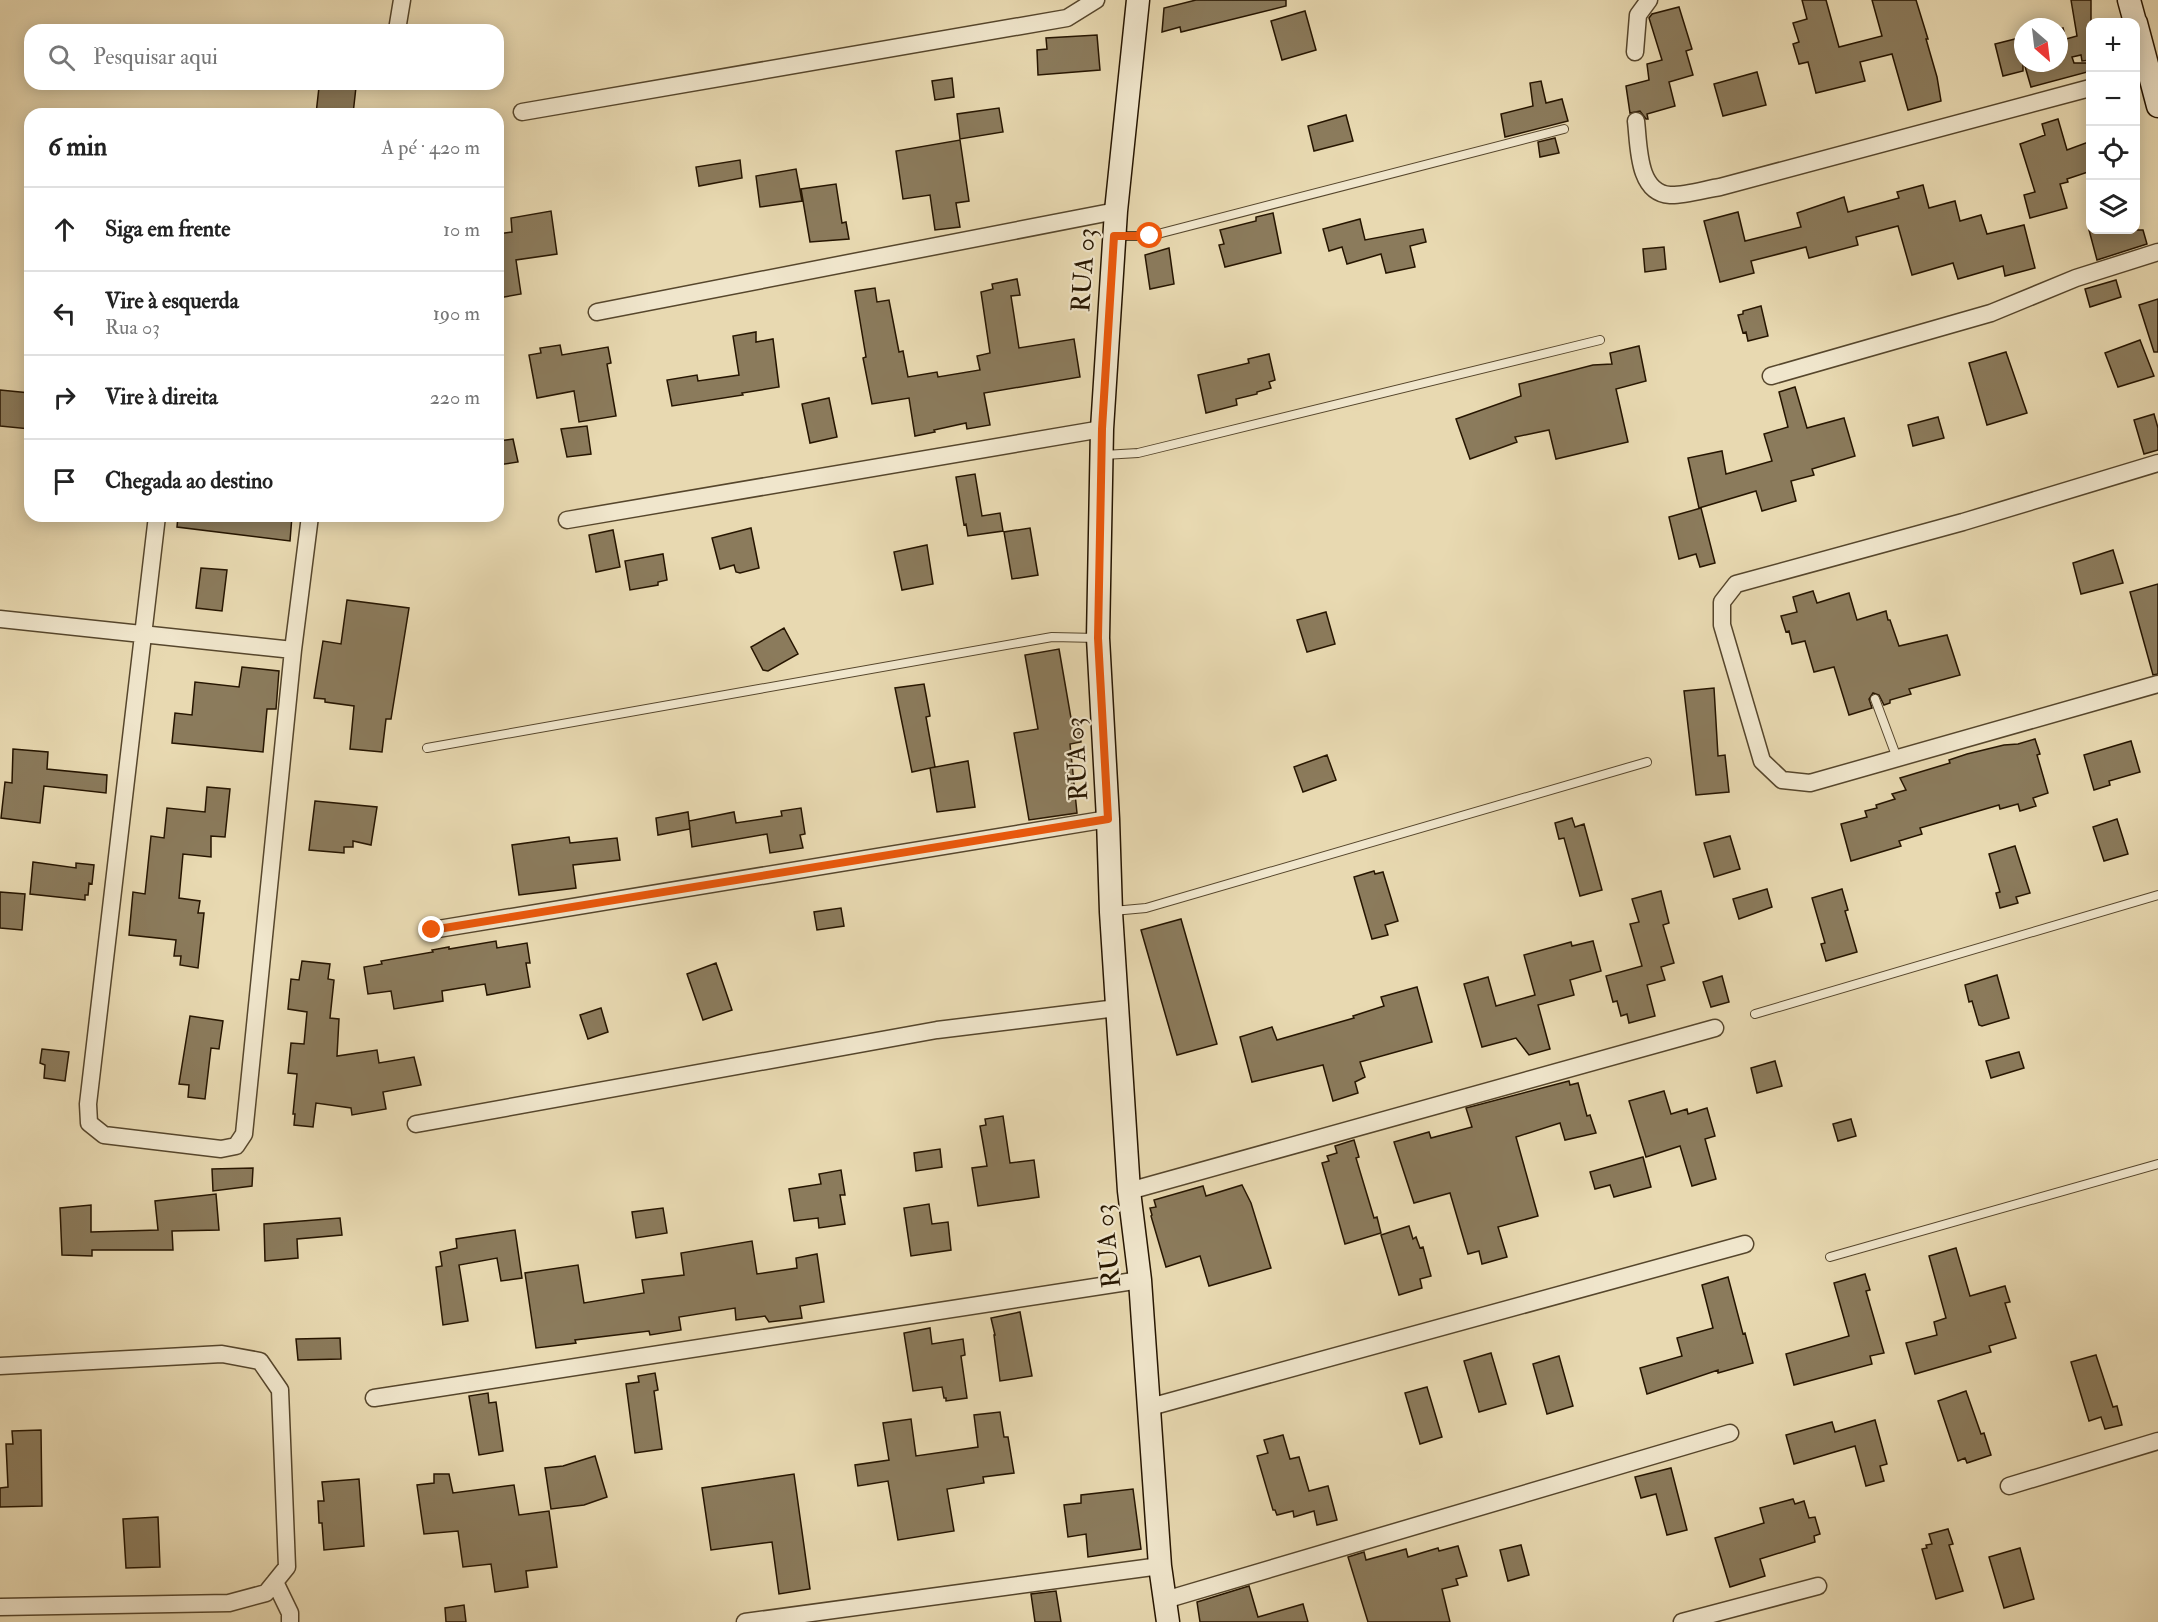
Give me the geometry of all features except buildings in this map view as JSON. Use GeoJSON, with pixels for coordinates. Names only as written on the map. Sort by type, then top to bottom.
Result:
{"type":"FeatureCollection","features":[{"type":"Feature","properties":{"kind":"street"},"geometry":{"type":"LineString","coordinates":[[398,24],[402,0]]}},
{"type":"Feature","properties":{"kind":"street"},"geometry":{"type":"LineString","coordinates":[[522,112],[1067,18],[1096,0]]}},
{"type":"Feature","properties":{"kind":"street","name":"RUA 03"},"geometry":{"type":"LineString","coordinates":[[1138,0],[1114,236],[1102,429],[1098,638],[1111,912],[1129,1191],[1140,1280],[1160,1566],[1167,1611]]}},
{"type":"Feature","properties":{"kind":"street"},"geometry":{"type":"LineString","coordinates":[[1635,52],[1638,15],[1649,0]]}},
{"type":"Feature","properties":{"kind":"street"},"geometry":{"type":"LineString","coordinates":[[2130,0],[2134,18]]}},
{"type":"Feature","properties":{"kind":"street"},"geometry":{"type":"LineString","coordinates":[[2142,74],[2157,100]]}},
{"type":"Feature","properties":{"kind":"street"},"geometry":{"type":"LineString","coordinates":[[1636,121],[1642,172],[1654,189],[1669,195],[1720,187],[2086,89]]}},
{"type":"Feature","properties":{"kind":"street"},"geometry":{"type":"LineString","coordinates":[[597,312],[1116,211]]}},
{"type":"Feature","properties":{"kind":"street"},"geometry":{"type":"LineString","coordinates":[[1771,376],[1991,313],[2076,278],[2158,252]]}},
{"type":"Feature","properties":{"kind":"street"},"geometry":{"type":"LineString","coordinates":[[567,520],[1102,429]]}},
{"type":"Feature","properties":{"kind":"street"},"geometry":{"type":"LineString","coordinates":[[2158,462],[1963,522],[1736,584],[1722,602],[1722,625],[1762,761],[1782,780],[1810,783],[2158,684]]}},
{"type":"Feature","properties":{"kind":"street"},"geometry":{"type":"LineString","coordinates":[[156,522],[88,1104],[89,1123],[104,1135],[221,1149],[236,1146],[244,1134],[293,650],[309,522]]}},
{"type":"Feature","properties":{"kind":"street"},"geometry":{"type":"LineString","coordinates":[[0,619],[293,650]]}},
{"type":"Feature","properties":{"kind":"street"},"geometry":{"type":"LineString","coordinates":[[432,930],[1108,819]]}},
{"type":"Feature","properties":{"kind":"street"},"geometry":{"type":"LineString","coordinates":[[416,1124],[937,1030],[1118,1008]]}},
{"type":"Feature","properties":{"kind":"street"},"geometry":{"type":"LineString","coordinates":[[1129,1191],[1715,1028]]}},
{"type":"Feature","properties":{"kind":"street"},"geometry":{"type":"LineString","coordinates":[[1150,1407],[1745,1244]]}},
{"type":"Feature","properties":{"kind":"street"},"geometry":{"type":"LineString","coordinates":[[374,1398],[1140,1280]]}},
{"type":"Feature","properties":{"kind":"street"},"geometry":{"type":"LineString","coordinates":[[0,1366],[222,1354],[260,1360],[280,1390],[287,1567],[266,1593],[229,1603],[0,1607]]}},
{"type":"Feature","properties":{"kind":"street"},"geometry":{"type":"LineString","coordinates":[[1167,1611],[1730,1433]]}},
{"type":"Feature","properties":{"kind":"street"},"geometry":{"type":"LineString","coordinates":[[2009,1486],[2158,1442]]}},
{"type":"Feature","properties":{"kind":"street"},"geometry":{"type":"LineString","coordinates":[[745,1622],[1160,1566]]}},
{"type":"Feature","properties":{"kind":"street"},"geometry":{"type":"LineString","coordinates":[[275,1582],[290,1613],[290,1622]]}},
{"type":"Feature","properties":{"kind":"street"},"geometry":{"type":"LineString","coordinates":[[1682,1622],[1818,1586]]}},
{"type":"Feature","properties":{"kind":"lane"},"geometry":{"type":"LineString","coordinates":[[1114,236],[1150,236],[1563,129]]}},
{"type":"Feature","properties":{"kind":"lane"},"geometry":{"type":"LineString","coordinates":[[1101,455],[1138,453],[1600,340]]}},
{"type":"Feature","properties":{"kind":"lane"},"geometry":{"type":"LineString","coordinates":[[427,748],[1052,637],[1098,638]]}},
{"type":"Feature","properties":{"kind":"lane"},"geometry":{"type":"LineString","coordinates":[[1875,699],[1897,758]]}},
{"type":"Feature","properties":{"kind":"lane"},"geometry":{"type":"LineString","coordinates":[[1111,912],[1146,908],[1647,762]]}},
{"type":"Feature","properties":{"kind":"lane"},"geometry":{"type":"LineString","coordinates":[[1755,1014],[2158,895]]}},
{"type":"Feature","properties":{"kind":"lane"},"geometry":{"type":"LineString","coordinates":[[1830,1257],[2158,1164]]}},
{"type":"Feature","properties":{"kind":"route"},"geometry":{"type":"LineString","coordinates":[[432,930],[1108,819],[1098,638],[1102,429],[1114,236],[1150,236]]}}]}
